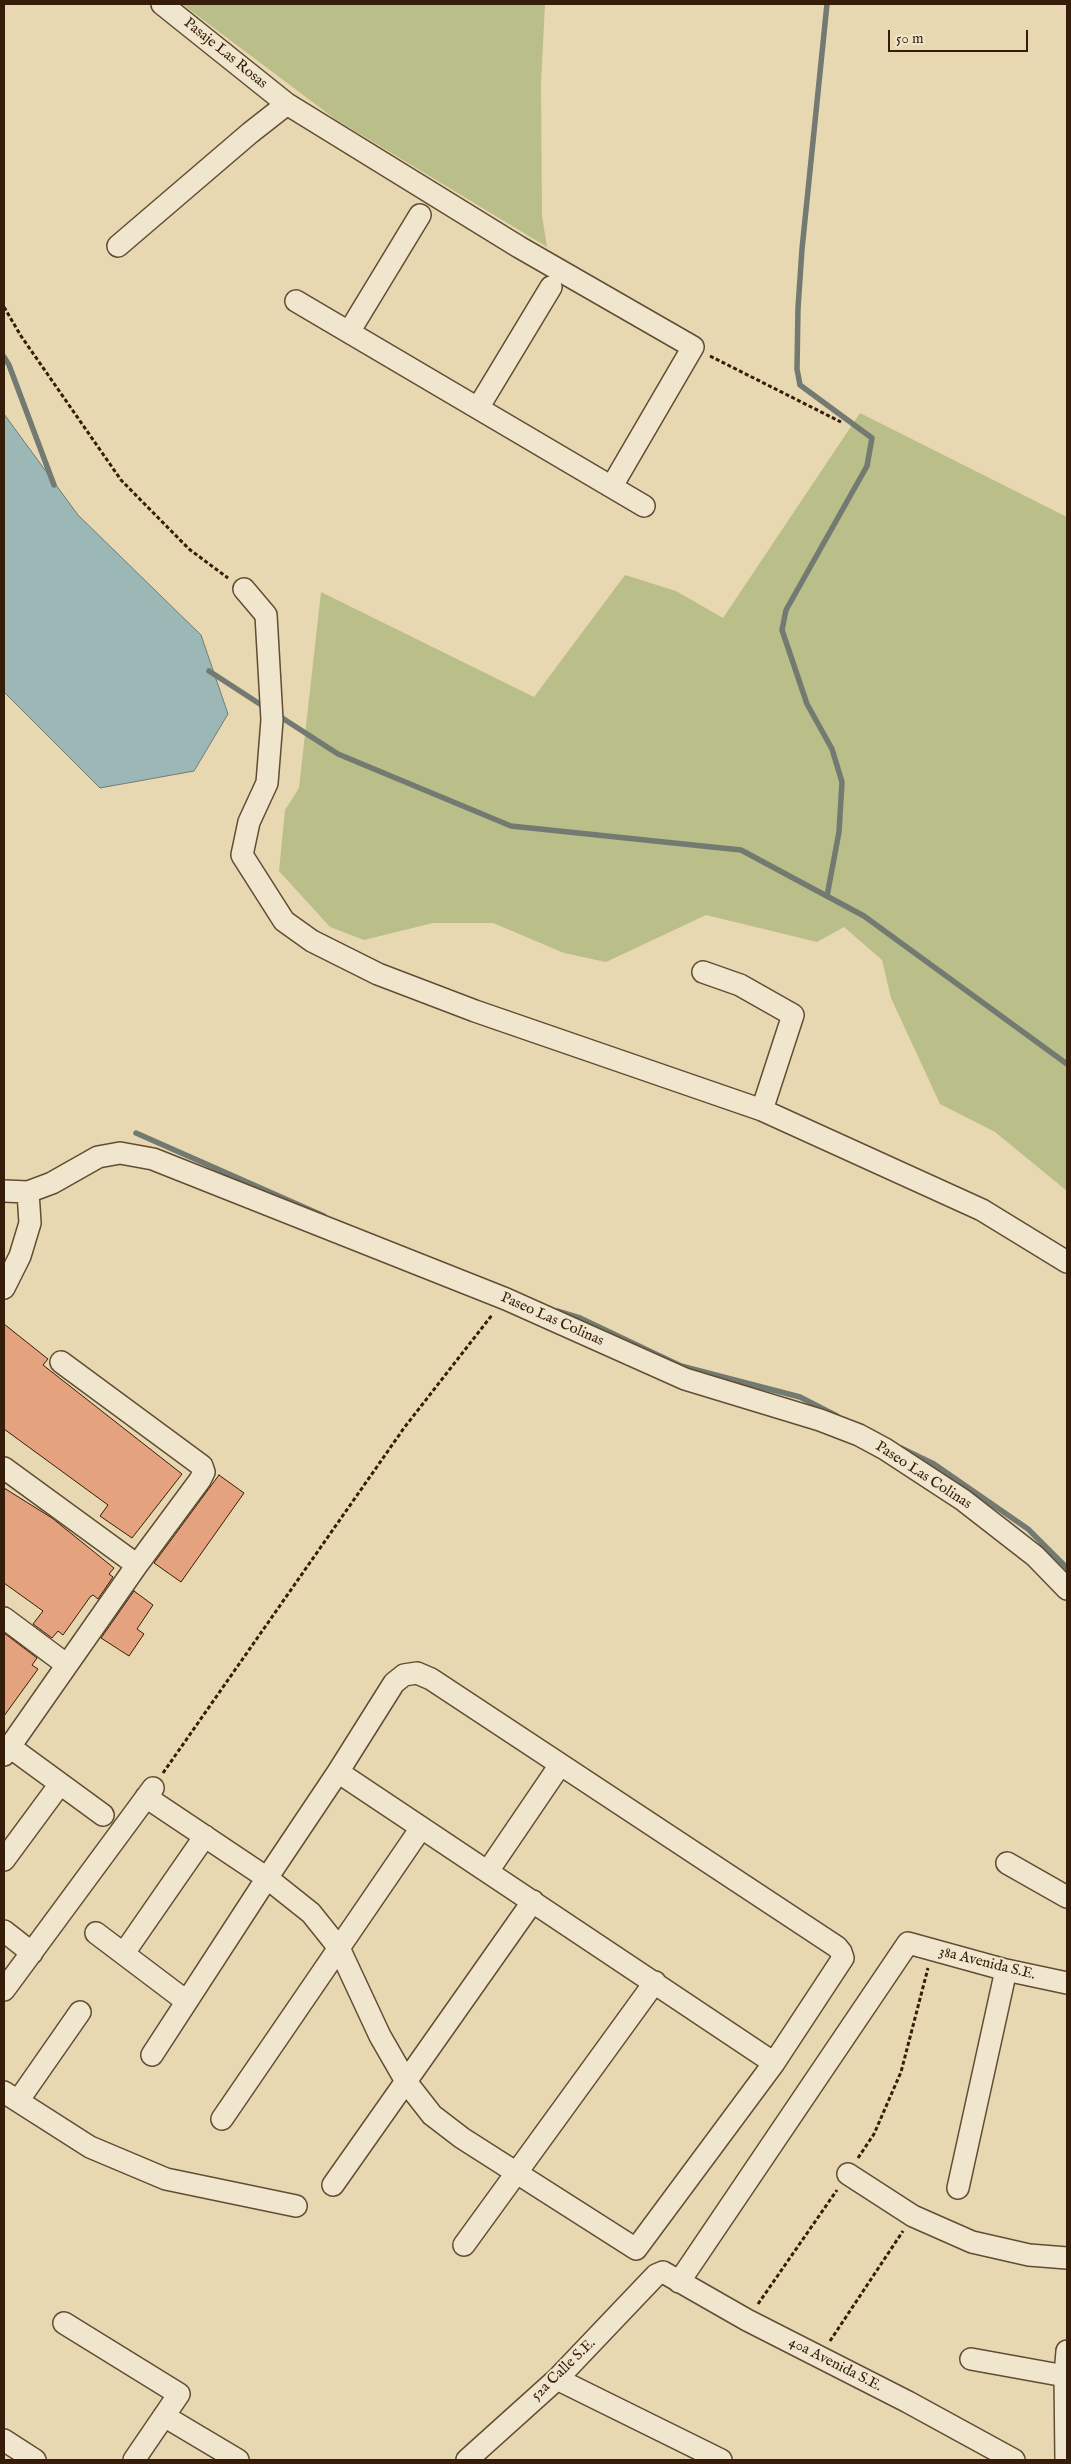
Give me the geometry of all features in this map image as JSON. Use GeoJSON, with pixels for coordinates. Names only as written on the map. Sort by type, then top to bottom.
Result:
{"type":"FeatureCollection","features":[{"type":"Feature","properties":{"kind":"street","name":"Pasaje Las Rosas"},"geometry":{"type":"LineString","coordinates":[[162,4],[287,104],[519,248],[693,347]]}},
{"type":"Feature","properties":{"kind":"street"},"geometry":{"type":"LineString","coordinates":[[118,246],[250,133],[287,104]]}},
{"type":"Feature","properties":{"kind":"street"},"geometry":{"type":"LineString","coordinates":[[350,332],[420,215]]}},
{"type":"Feature","properties":{"kind":"street"},"geometry":{"type":"LineString","coordinates":[[478,408],[551,287]]}},
{"type":"Feature","properties":{"kind":"street"},"geometry":{"type":"LineString","coordinates":[[296,300],[644,506]]}},
{"type":"Feature","properties":{"kind":"street"},"geometry":{"type":"LineString","coordinates":[[612,486],[693,347]]}},
{"type":"Feature","properties":{"kind":"street"},"geometry":{"type":"LineString","coordinates":[[244,589],[266,615],[272,720],[266,783],[248,822],[242,855],[284,921],[312,941],[378,974],[475,1011],[762,1110],[982,1210],[1067,1262]]}},
{"type":"Feature","properties":{"kind":"street"},"geometry":{"type":"LineString","coordinates":[[703,972],[740,985],[793,1015],[762,1110]]}},
{"type":"Feature","properties":{"kind":"street","name":"Paseo Las Colinas"},"geometry":{"type":"LineString","coordinates":[[4,1191],[28,1192],[52,1183],[98,1157],[120,1153],[153,1159],[506,1299],[685,1379],[820,1420],[859,1435],[885,1449],[963,1500],[1035,1556],[1067,1589]]}},
{"type":"Feature","properties":{"kind":"street"},"geometry":{"type":"LineString","coordinates":[[4,1288],[20,1256],[30,1223],[28,1192]]}},
{"type":"Feature","properties":{"kind":"street"},"geometry":{"type":"LineString","coordinates":[[61,1362],[202,1466],[204,1472],[136,1565],[7,1751],[60,1784],[102,1815]]}},
{"type":"Feature","properties":{"kind":"street"},"geometry":{"type":"LineString","coordinates":[[4,1468],[136,1565]]}},
{"type":"Feature","properties":{"kind":"street"},"geometry":{"type":"LineString","coordinates":[[4,1618],[67,1665]]}},
{"type":"Feature","properties":{"kind":"street"},"geometry":{"type":"LineString","coordinates":[[152,2055],[266,1878],[338,1772],[394,1683],[404,1675],[418,1673],[431,1679],[837,1947],[841,1952],[840,1965],[774,2063],[636,2249]]}},
{"type":"Feature","properties":{"kind":"street"},"geometry":{"type":"LineString","coordinates":[[488,1871],[560,1765]]}},
{"type":"Feature","properties":{"kind":"street"},"geometry":{"type":"LineString","coordinates":[[338,1772],[774,2063]]}},
{"type":"Feature","properties":{"kind":"street"},"geometry":{"type":"LineString","coordinates":[[4,1860],[60,1784]]}},
{"type":"Feature","properties":{"kind":"street"},"geometry":{"type":"LineString","coordinates":[[4,1990],[150,1792]]}},
{"type":"Feature","properties":{"kind":"street","name":"40a Avenida S.E."},"geometry":{"type":"LineString","coordinates":[[150,1792],[205,1836],[266,1878],[312,1914],[339,1948],[380,2036],[407,2083],[432,2115],[462,2138],[636,2249],[658,2274],[663,2272],[748,2320],[908,2402],[1014,2460]]}},
{"type":"Feature","properties":{"kind":"street"},"geometry":{"type":"LineString","coordinates":[[222,2119],[421,1828]]}},
{"type":"Feature","properties":{"kind":"street"},"geometry":{"type":"LineString","coordinates":[[124,1953],[205,1836]]}},
{"type":"Feature","properties":{"kind":"street"},"geometry":{"type":"LineString","coordinates":[[1007,1863],[1067,1897]]}},
{"type":"Feature","properties":{"kind":"street"},"geometry":{"type":"LineString","coordinates":[[333,2185],[407,2083],[533,1901]]}},
{"type":"Feature","properties":{"kind":"street"},"geometry":{"type":"LineString","coordinates":[[4,1931],[32,1953]]}},
{"type":"Feature","properties":{"kind":"street"},"geometry":{"type":"LineString","coordinates":[[96,1933],[186,2001]]}},
{"type":"Feature","properties":{"kind":"street","name":"38a Avenida S.E."},"geometry":{"type":"LineString","coordinates":[[679,2282],[908,1943],[1006,1970],[1067,1983]]}},
{"type":"Feature","properties":{"kind":"street"},"geometry":{"type":"LineString","coordinates":[[958,2188],[1006,1970]]}},
{"type":"Feature","properties":{"kind":"street"},"geometry":{"type":"LineString","coordinates":[[464,2245],[655,1982]]}},
{"type":"Feature","properties":{"kind":"street"},"geometry":{"type":"LineString","coordinates":[[80,2012],[11,2096],[90,2147],[166,2180],[296,2206]]}},
{"type":"Feature","properties":{"kind":"street"},"geometry":{"type":"LineString","coordinates":[[848,2174],[913,2216],[972,2242],[1029,2255],[1067,2258]]}},
{"type":"Feature","properties":{"kind":"street","name":"52a Calle S.E."},"geometry":{"type":"LineString","coordinates":[[467,2460],[557,2379],[658,2274]]}},
{"type":"Feature","properties":{"kind":"street"},"geometry":{"type":"LineString","coordinates":[[64,2323],[179,2394],[134,2460]]}},
{"type":"Feature","properties":{"kind":"street"},"geometry":{"type":"LineString","coordinates":[[1066,2460],[1065,2376],[1067,2351]]}},
{"type":"Feature","properties":{"kind":"street"},"geometry":{"type":"LineString","coordinates":[[971,2359],[1065,2376]]}},
{"type":"Feature","properties":{"kind":"street"},"geometry":{"type":"LineString","coordinates":[[557,2379],[721,2460]]}},
{"type":"Feature","properties":{"kind":"street"},"geometry":{"type":"LineString","coordinates":[[164,2416],[238,2460]]}},
{"type":"Feature","properties":{"kind":"street"},"geometry":{"type":"LineString","coordinates":[[4,2440],[35,2460]]}},
{"type":"Feature","properties":{"kind":"path"},"geometry":{"type":"LineString","coordinates":[[4,307],[21,336],[121,480],[189,549],[244,589]]}},
{"type":"Feature","properties":{"kind":"path"},"geometry":{"type":"LineString","coordinates":[[693,347],[842,422]]}},
{"type":"Feature","properties":{"kind":"path"},"geometry":{"type":"LineString","coordinates":[[150,1792],[404,1428],[475,1334],[506,1299]]}},
{"type":"Feature","properties":{"kind":"path"},"geometry":{"type":"LineString","coordinates":[[748,2320],[874,2134],[901,2072],[933,1950]]}},
{"type":"Feature","properties":{"kind":"path"},"geometry":{"type":"LineString","coordinates":[[819,2357],[913,2216]]}},
{"type":"Feature","properties":{"kind":"green space"},"geometry":{"type":"Polygon","coordinates":[[[182,4],[545,4],[541,84],[542,216],[547,247],[335,119],[182,4]]]}},
{"type":"Feature","properties":{"kind":"green space"},"geometry":{"type":"Polygon","coordinates":[[[860,413],[1067,517],[1067,1191],[995,1132],[940,1104],[891,998],[882,960],[844,927],[817,942],[706,915],[606,962],[564,953],[493,923],[433,923],[364,940],[330,927],[279,871],[285,810],[299,788],[321,592],[534,697],[625,575],[676,591],[723,618],[860,413]]]}},
{"type":"Feature","properties":{"kind":"water"},"geometry":{"type":"Polygon","coordinates":[[[4,414],[78,515],[201,635],[228,714],[194,771],[100,788],[4,692],[4,414]]]}},
{"type":"Feature","properties":{"kind":"building"},"geometry":{"type":"Polygon","coordinates":[[[4,1324],[48,1359],[43,1365],[182,1474],[132,1538],[100,1516],[108,1505],[4,1429],[4,1324]]]}},
{"type":"Feature","properties":{"kind":"building"},"geometry":{"type":"Polygon","coordinates":[[[219,1475],[244,1493],[181,1582],[154,1563],[219,1475]]]}},
{"type":"Feature","properties":{"kind":"building"},"geometry":{"type":"Polygon","coordinates":[[[4,1488],[52,1518],[114,1568],[109,1574],[113,1577],[98,1599],[93,1595],[90,1597],[63,1635],[58,1631],[52,1638],[33,1624],[43,1611],[4,1583],[4,1488]]]}},
{"type":"Feature","properties":{"kind":"building"},"geometry":{"type":"Polygon","coordinates":[[[134,1591],[153,1605],[137,1629],[144,1634],[129,1656],[101,1638],[134,1591]]]}},
{"type":"Feature","properties":{"kind":"building"},"geometry":{"type":"Polygon","coordinates":[[[4,1633],[37,1658],[32,1665],[38,1669],[4,1716],[4,1633]]]}},
{"type":"Feature","properties":{"kind":"waterway"},"geometry":{"type":"LineString","coordinates":[[827,4],[802,249],[798,308],[797,369],[800,385],[872,438],[867,466],[786,610],[782,630],[807,704],[832,749],[842,782],[839,832],[827,896]]}},
{"type":"Feature","properties":{"kind":"waterway"},"geometry":{"type":"LineString","coordinates":[[4,357],[9,365],[54,485]]}},
{"type":"Feature","properties":{"kind":"waterway"},"geometry":{"type":"LineString","coordinates":[[209,671],[266,708]]}},
{"type":"Feature","properties":{"kind":"waterway"},"geometry":{"type":"LineString","coordinates":[[276,714],[338,754],[511,826],[741,850],[864,916],[1067,1064]]}},
{"type":"Feature","properties":{"kind":"waterway"},"geometry":{"type":"LineString","coordinates":[[136,1133],[324,1216]]}},
{"type":"Feature","properties":{"kind":"waterway"},"geometry":{"type":"LineString","coordinates":[[557,1311],[580,1318],[681,1366],[800,1397],[837,1416]]}},
{"type":"Feature","properties":{"kind":"waterway"},"geometry":{"type":"LineString","coordinates":[[901,1448],[934,1464],[1028,1529],[1067,1568]]}}]}
